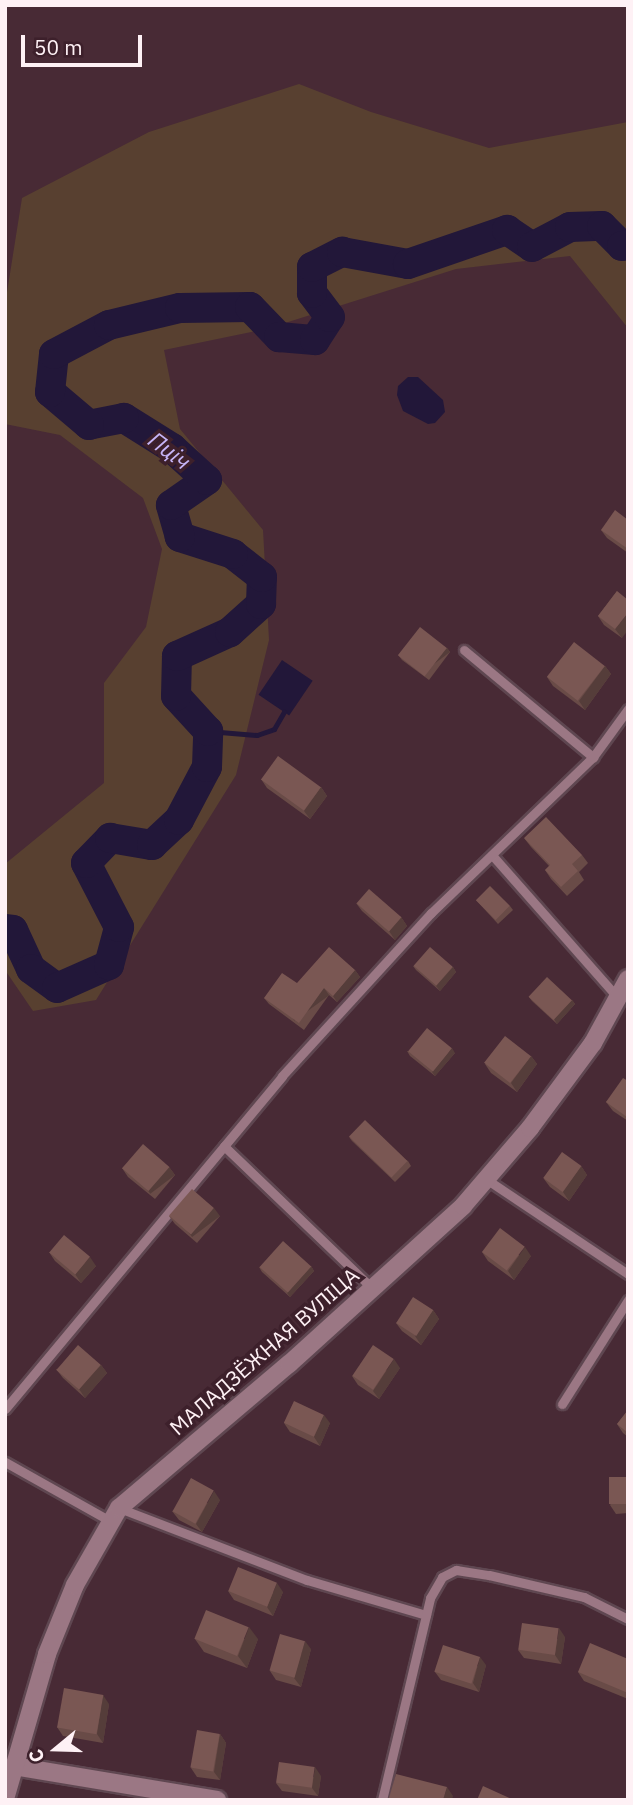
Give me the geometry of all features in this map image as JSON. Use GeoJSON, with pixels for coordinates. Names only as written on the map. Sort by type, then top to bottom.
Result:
{"type":"FeatureCollection","features":[{"type":"Feature","properties":{"kind":"street","name":"МАЛАДЗЁЖНАЯ ВУЛІЦА"},"geometry":{"type":"LineString","coordinates":[[5,1799],[47,1654],[75,1585],[115,1515],[289,1364],[463,1206],[530,1128],[593,1044],[628,979]]}},
{"type":"Feature","properties":{"kind":"street"},"geometry":{"type":"LineString","coordinates":[[14,1766],[217,1800]]}},
{"type":"Feature","properties":{"kind":"lane"},"geometry":{"type":"LineString","coordinates":[[464,650],[593,757]]}},
{"type":"Feature","properties":{"kind":"lane"},"geometry":{"type":"LineString","coordinates":[[5,1409],[282,1076],[412,934],[593,757],[628,709]]}},
{"type":"Feature","properties":{"kind":"lane"},"geometry":{"type":"LineString","coordinates":[[492,855],[618,998]]}},
{"type":"Feature","properties":{"kind":"lane"},"geometry":{"type":"LineString","coordinates":[[224,1146],[372,1288]]}},
{"type":"Feature","properties":{"kind":"lane"},"geometry":{"type":"LineString","coordinates":[[486,1179],[628,1274]]}},
{"type":"Feature","properties":{"kind":"lane"},"geometry":{"type":"LineString","coordinates":[[562,1404],[628,1300]]}},
{"type":"Feature","properties":{"kind":"lane"},"geometry":{"type":"LineString","coordinates":[[5,1462],[115,1515],[307,1580],[426,1615]]}},
{"type":"Feature","properties":{"kind":"lane"},"geometry":{"type":"LineString","coordinates":[[382,1800],[430,1598],[442,1577],[456,1570],[584,1597],[628,1619]]}},
{"type":"Feature","properties":{"kind":"shaded area"},"geometry":{"type":"Polygon","coordinates":[[[299,84],[371,112],[489,148],[628,122],[628,328],[570,256],[456,269],[266,329],[164,350],[180,429],[263,530],[269,640],[236,775],[96,1000],[33,1011],[5,970],[5,864],[104,783],[104,683],[146,627],[162,549],[143,498],[60,435],[5,424],[5,305],[22,198],[149,132],[299,84]]]}},
{"type":"Feature","properties":{"kind":"shaded area"},"geometry":{"type":"Polygon","coordinates":[[[408,377],[418,377],[443,400],[445,412],[435,423],[428,424],[403,411],[397,395],[398,386],[408,377]]]}},
{"type":"Feature","properties":{"kind":"shaded area"},"geometry":{"type":"Polygon","coordinates":[[[282,660],[313,681],[289,716],[259,695],[282,660]]]}},
{"type":"Feature","properties":{"kind":"building"},"geometry":{"type":"Polygon","coordinates":[[[615,510],[628,520],[628,549],[601,530],[615,510]]]}},
{"type":"Feature","properties":{"kind":"building"},"geometry":{"type":"Polygon","coordinates":[[[617,591],[628,600],[628,613],[615,629],[598,616],[617,591]]]}},
{"type":"Feature","properties":{"kind":"building"},"geometry":{"type":"Polygon","coordinates":[[[420,627],[447,648],[425,676],[398,655],[420,627]]]}},
{"type":"Feature","properties":{"kind":"building"},"geometry":{"type":"Polygon","coordinates":[[[574,642],[605,666],[578,701],[547,677],[574,642]]]}},
{"type":"Feature","properties":{"kind":"building"},"geometry":{"type":"Polygon","coordinates":[[[278,756],[321,787],[304,811],[261,779],[278,756]]]}},
{"type":"Feature","properties":{"kind":"building"},"geometry":{"type":"Polygon","coordinates":[[[546,817],[582,855],[572,864],[578,871],[561,887],[545,870],[550,865],[524,838],[546,817]]]}},
{"type":"Feature","properties":{"kind":"building"},"geometry":{"type":"Polygon","coordinates":[[[490,886],[510,906],[496,920],[476,900],[490,886]]]}},
{"type":"Feature","properties":{"kind":"building"},"geometry":{"type":"Polygon","coordinates":[[[369,889],[401,917],[389,932],[357,903],[369,889]]]}},
{"type":"Feature","properties":{"kind":"building"},"geometry":{"type":"Polygon","coordinates":[[[329,947],[355,970],[333,996],[324,988],[299,1023],[264,998],[282,973],[297,983],[329,947]]]}},
{"type":"Feature","properties":{"kind":"building"},"geometry":{"type":"Polygon","coordinates":[[[430,947],[453,967],[436,986],[414,966],[430,947]]]}},
{"type":"Feature","properties":{"kind":"building"},"geometry":{"type":"Polygon","coordinates":[[[547,977],[572,1000],[553,1020],[529,997],[547,977]]]}},
{"type":"Feature","properties":{"kind":"building"},"geometry":{"type":"Polygon","coordinates":[[[427,1028],[452,1048],[433,1071],[408,1051],[427,1028]]]}},
{"type":"Feature","properties":{"kind":"building"},"geometry":{"type":"Polygon","coordinates":[[[505,1036],[531,1056],[510,1083],[484,1063],[505,1036]]]}},
{"type":"Feature","properties":{"kind":"building"},"geometry":{"type":"Polygon","coordinates":[[[623,1078],[628,1081],[627,1117],[606,1102],[623,1078]]]}},
{"type":"Feature","properties":{"kind":"building"},"geometry":{"type":"Polygon","coordinates":[[[365,1120],[407,1161],[391,1178],[349,1137],[365,1120]]]}},
{"type":"Feature","properties":{"kind":"building"},"geometry":{"type":"Polygon","coordinates":[[[143,1144],[169,1167],[148,1191],[122,1168],[143,1144]]]}},
{"type":"Feature","properties":{"kind":"building"},"geometry":{"type":"Polygon","coordinates":[[[562,1152],[581,1166],[563,1192],[543,1178],[562,1152]]]}},
{"type":"Feature","properties":{"kind":"building"},"geometry":{"type":"Polygon","coordinates":[[[192,1189],[214,1208],[191,1234],[169,1215],[192,1189]]]}},
{"type":"Feature","properties":{"kind":"building"},"geometry":{"type":"Polygon","coordinates":[[[500,1228],[525,1247],[507,1271],[482,1252],[500,1228]]]}},
{"type":"Feature","properties":{"kind":"building"},"geometry":{"type":"Polygon","coordinates":[[[64,1235],[90,1257],[75,1274],[49,1253],[64,1235]]]}},
{"type":"Feature","properties":{"kind":"building"},"geometry":{"type":"Polygon","coordinates":[[[283,1241],[311,1266],[288,1292],[260,1267],[283,1241]]]}},
{"type":"Feature","properties":{"kind":"building"},"geometry":{"type":"Polygon","coordinates":[[[413,1297],[433,1310],[416,1336],[396,1323],[413,1297]]]}},
{"type":"Feature","properties":{"kind":"building"},"geometry":{"type":"Polygon","coordinates":[[[78,1345],[101,1365],[79,1390],[56,1370],[78,1345]]]}},
{"type":"Feature","properties":{"kind":"building"},"geometry":{"type":"Polygon","coordinates":[[[373,1345],[394,1359],[373,1390],[352,1376],[373,1345]]]}},
{"type":"Feature","properties":{"kind":"building"},"geometry":{"type":"Polygon","coordinates":[[[294,1401],[324,1415],[314,1437],[284,1423],[294,1401]]]}},
{"type":"Feature","properties":{"kind":"building"},"geometry":{"type":"Polygon","coordinates":[[[628,1410],[628,1433],[617,1424],[628,1410]]]}},
{"type":"Feature","properties":{"kind":"building"},"geometry":{"type":"Polygon","coordinates":[[[609,1477],[628,1477],[628,1504],[609,1504],[609,1477]]]}},
{"type":"Feature","properties":{"kind":"building"},"geometry":{"type":"Polygon","coordinates":[[[191,1478],[214,1491],[195,1524],[173,1511],[191,1478]]]}},
{"type":"Feature","properties":{"kind":"building"},"geometry":{"type":"Polygon","coordinates":[[[238,1567],[277,1583],[267,1607],[228,1591],[238,1567]]]}},
{"type":"Feature","properties":{"kind":"building"},"geometry":{"type":"Polygon","coordinates":[[[206,1610],[249,1627],[237,1656],[194,1639],[206,1610]]]}},
{"type":"Feature","properties":{"kind":"building"},"geometry":{"type":"Polygon","coordinates":[[[522,1623],[559,1628],[555,1655],[518,1650],[522,1623]]]}},
{"type":"Feature","properties":{"kind":"building"},"geometry":{"type":"Polygon","coordinates":[[[280,1634],[305,1641],[295,1678],[270,1671],[280,1634]]]}},
{"type":"Feature","properties":{"kind":"building"},"geometry":{"type":"Polygon","coordinates":[[[590,1643],[628,1659],[628,1693],[578,1672],[590,1643]]]}},
{"type":"Feature","properties":{"kind":"building"},"geometry":{"type":"Polygon","coordinates":[[[443,1645],[480,1657],[471,1684],[434,1672],[443,1645]]]}},
{"type":"Feature","properties":{"kind":"building"},"geometry":{"type":"Polygon","coordinates":[[[64,1688],[103,1695],[96,1734],[57,1727],[64,1688]]]}},
{"type":"Feature","properties":{"kind":"building"},"geometry":{"type":"Polygon","coordinates":[[[197,1730],[220,1734],[213,1771],[190,1767],[197,1730]]]}},
{"type":"Feature","properties":{"kind":"building"},"geometry":{"type":"Polygon","coordinates":[[[279,1762],[315,1767],[312,1788],[276,1783],[279,1762]]]}},
{"type":"Feature","properties":{"kind":"building"},"geometry":{"type":"Polygon","coordinates":[[[396,1774],[447,1787],[443,1800],[389,1798],[396,1774]]]}},
{"type":"Feature","properties":{"kind":"building"},"geometry":{"type":"Polygon","coordinates":[[[483,1786],[514,1800],[477,1800],[483,1786]]]}},
{"type":"Feature","properties":{"kind":"waterway","name":"Пціч"},"geometry":{"type":"LineString","coordinates":[[5,929],[13,930],[31,969],[57,988],[109,965],[119,927],[86,863],[110,838],[152,845],[179,820],[207,767],[208,731],[176,696],[177,656],[230,632],[261,604],[262,577],[233,554],[180,537],[171,505],[207,480],[172,448],[124,418],[89,425],[50,392],[54,354],[109,325],[180,308],[250,307],[279,337],[315,340],[330,317],[312,293],[312,267],[342,252],[408,264],[507,230],[532,247],[570,227],[602,226],[622,246],[628,245]]}},
{"type":"Feature","properties":{"kind":"waterway"},"geometry":{"type":"LineString","coordinates":[[208,731],[257,735],[274,729],[284,712]]}}]}
